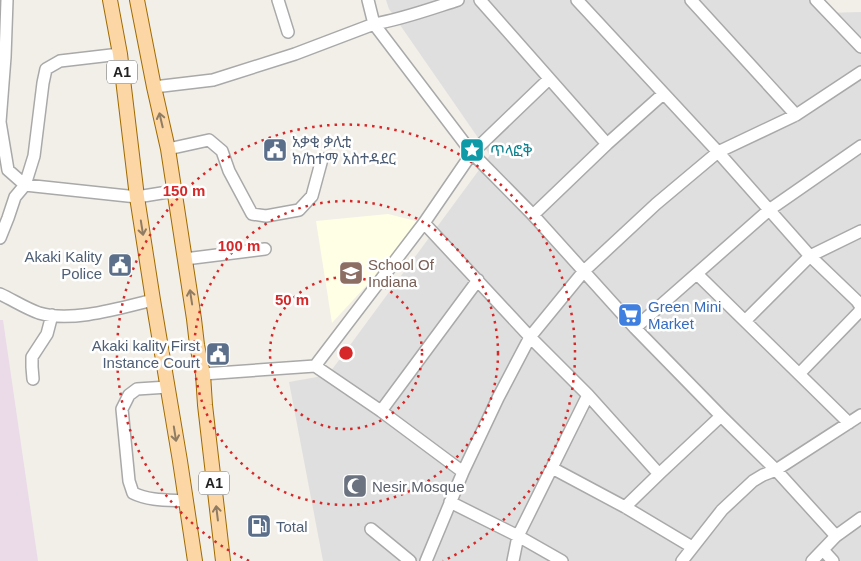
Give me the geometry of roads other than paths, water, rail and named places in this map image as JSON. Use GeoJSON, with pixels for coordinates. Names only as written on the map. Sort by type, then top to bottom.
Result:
{"type":"FeatureCollection","features":[{"type":"Feature","properties":{"kind":"main road","name":"A1"},"geometry":{"type":"LineString","coordinates":[[110,0],[120,54],[137,196],[195,561]]}},
{"type":"Feature","properties":{"kind":"main road","name":"A1"},"geometry":{"type":"LineString","coordinates":[[137,0],[168,149],[203,374],[223,561]]}},
{"type":"Feature","properties":{"kind":"street"},"geometry":{"type":"LineString","coordinates":[[7,0],[0,122],[8,170],[26,185],[137,196],[174,191]]}},
{"type":"Feature","properties":{"kind":"street"},"geometry":{"type":"LineString","coordinates":[[278,0],[288,32]]}},
{"type":"Feature","properties":{"kind":"street"},"geometry":{"type":"LineString","coordinates":[[368,0],[374,24],[472,153],[533,215],[635,328],[776,470],[836,536]]}},
{"type":"Feature","properties":{"kind":"street"},"geometry":{"type":"LineString","coordinates":[[154,87],[213,80],[295,54],[374,24],[405,17],[458,0]]}},
{"type":"Feature","properties":{"kind":"street"},"geometry":{"type":"LineString","coordinates":[[480,0],[607,144]]}},
{"type":"Feature","properties":{"kind":"street"},"geometry":{"type":"LineString","coordinates":[[577,0],[718,152],[810,256],[861,307],[860,312],[799,374]]}},
{"type":"Feature","properties":{"kind":"street"},"geometry":{"type":"LineString","coordinates":[[691,0],[796,115]]}},
{"type":"Feature","properties":{"kind":"street"},"geometry":{"type":"LineString","coordinates":[[816,0],[861,47]]}},
{"type":"Feature","properties":{"kind":"street"},"geometry":{"type":"LineString","coordinates":[[0,238],[15,197],[26,185],[34,156],[46,69],[60,60],[120,54]]}},
{"type":"Feature","properties":{"kind":"street"},"geometry":{"type":"LineString","coordinates":[[426,561],[463,472],[498,398],[530,337],[584,271],[656,204],[718,152],[796,115],[861,72]]}},
{"type":"Feature","properties":{"kind":"street"},"geometry":{"type":"LineString","coordinates":[[315,366],[424,224],[472,153],[549,78]]}},
{"type":"Feature","properties":{"kind":"street"},"geometry":{"type":"LineString","coordinates":[[533,215],[607,144],[663,94]]}},
{"type":"Feature","properties":{"kind":"street"},"geometry":{"type":"LineString","coordinates":[[168,149],[209,140],[222,151],[229,171],[252,214],[266,216],[299,210],[312,196],[322,160]]}},
{"type":"Feature","properties":{"kind":"street"},"geometry":{"type":"LineString","coordinates":[[635,328],[769,210],[861,146]]}},
{"type":"Feature","properties":{"kind":"street"},"geometry":{"type":"LineString","coordinates":[[424,224],[530,337],[588,395],[659,474]]}},
{"type":"Feature","properties":{"kind":"street"},"geometry":{"type":"LineString","coordinates":[[745,321],[810,256],[861,231]]}},
{"type":"Feature","properties":{"kind":"street"},"geometry":{"type":"LineString","coordinates":[[185,259],[265,249]]}},
{"type":"Feature","properties":{"kind":"street"},"geometry":{"type":"LineString","coordinates":[[697,274],[849,422]]}},
{"type":"Feature","properties":{"kind":"street"},"geometry":{"type":"LineString","coordinates":[[381,411],[478,280]]}},
{"type":"Feature","properties":{"kind":"street"},"geometry":{"type":"LineString","coordinates":[[0,294],[38,312],[52,315],[86,315],[153,300]]}},
{"type":"Feature","properties":{"kind":"street"},"geometry":{"type":"LineString","coordinates":[[33,379],[32,357],[47,334],[52,315]]}},
{"type":"Feature","properties":{"kind":"street"},"geometry":{"type":"LineString","coordinates":[[203,374],[315,366],[381,411],[463,472]]}},
{"type":"Feature","properties":{"kind":"street"},"geometry":{"type":"LineString","coordinates":[[168,386],[138,390],[128,396],[122,409],[129,481],[133,493],[140,496],[159,500],[186,501]]}},
{"type":"Feature","properties":{"kind":"street"},"geometry":{"type":"LineString","coordinates":[[513,561],[518,536],[588,395]]}},
{"type":"Feature","properties":{"kind":"street"},"geometry":{"type":"LineString","coordinates":[[682,561],[722,510],[753,481],[776,470],[861,415]]}},
{"type":"Feature","properties":{"kind":"street"},"geometry":{"type":"LineString","coordinates":[[625,508],[721,416]]}},
{"type":"Feature","properties":{"kind":"street"},"geometry":{"type":"LineString","coordinates":[[552,468],[692,547]]}},
{"type":"Feature","properties":{"kind":"street"},"geometry":{"type":"LineString","coordinates":[[450,502],[518,536],[562,561]]}},
{"type":"Feature","properties":{"kind":"street"},"geometry":{"type":"LineString","coordinates":[[812,561],[836,536],[861,518]]}},
{"type":"Feature","properties":{"kind":"street"},"geometry":{"type":"LineString","coordinates":[[371,529],[410,561]]}},
{"type":"Feature","properties":{"kind":"street"},"geometry":{"type":"LineString","coordinates":[[823,550],[833,561]]}},
{"type":"Feature","properties":{"kind":"place","name":"አቃቂ ቃሊቲ ክ/ከተማ አስተዳደር"},"geometry":{"type":"Point","coordinates":[275,150]}},
{"type":"Feature","properties":{"kind":"place","name":"ጥላፎቅ"},"geometry":{"type":"Point","coordinates":[472,150]}},
{"type":"Feature","properties":{"kind":"place","name":"Akaki Kality Police"},"geometry":{"type":"Point","coordinates":[120,265]}},
{"type":"Feature","properties":{"kind":"place","name":"School Of Indiana"},"geometry":{"type":"Point","coordinates":[351,273]}},
{"type":"Feature","properties":{"kind":"place","name":"Green Mini Market"},"geometry":{"type":"Point","coordinates":[630,315]}},
{"type":"Feature","properties":{"kind":"place","name":"Akaki kality First Instance Court"},"geometry":{"type":"Point","coordinates":[218,354]}},
{"type":"Feature","properties":{"kind":"place","name":"Nesir Mosque"},"geometry":{"type":"Point","coordinates":[355,486]}},
{"type":"Feature","properties":{"kind":"place","name":"Total"},"geometry":{"type":"Point","coordinates":[259,526]}}]}
